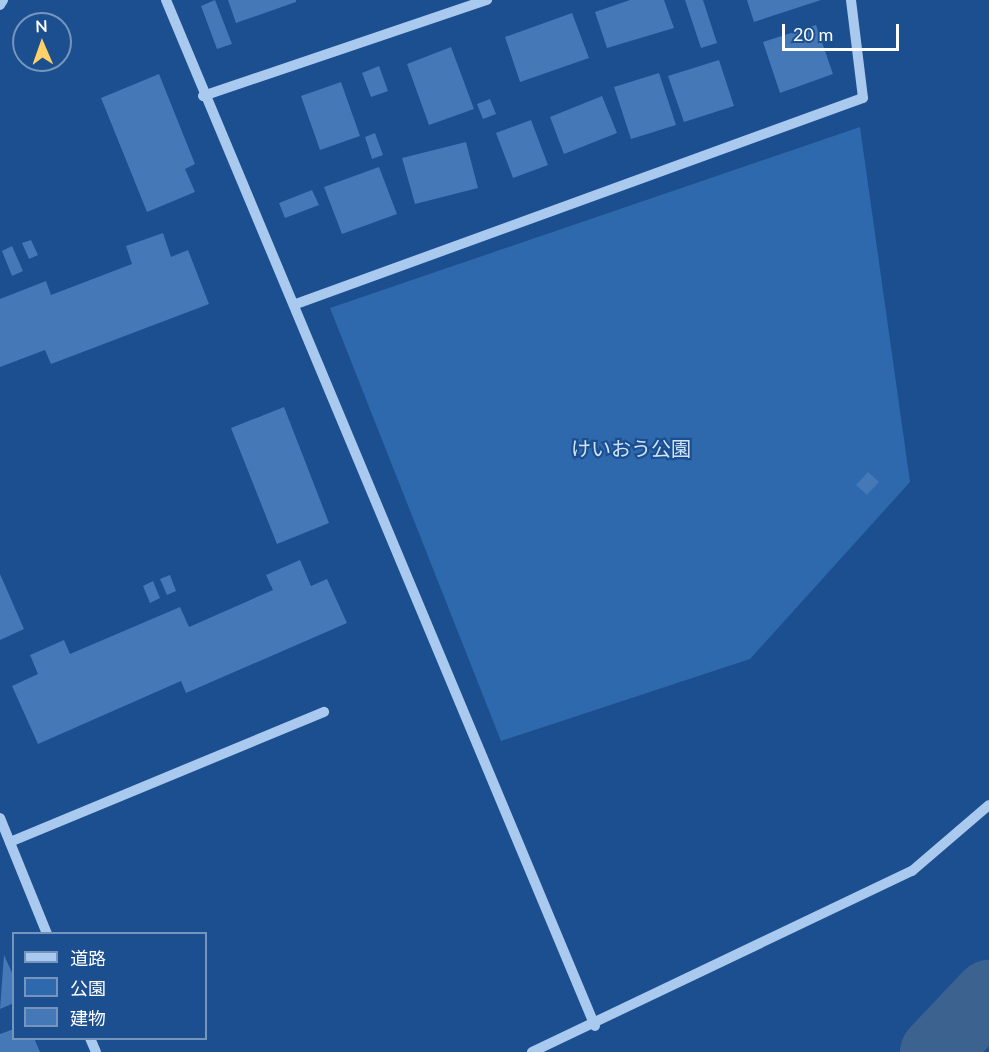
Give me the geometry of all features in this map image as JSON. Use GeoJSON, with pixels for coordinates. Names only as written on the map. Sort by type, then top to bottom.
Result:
{"type":"FeatureCollection","features":[{"type":"Feature","properties":{"kind":"street"},"geometry":{"type":"LineString","coordinates":[[0,5],[3,0]]}},
{"type":"Feature","properties":{"kind":"street"},"geometry":{"type":"LineString","coordinates":[[166,0],[203,96],[296,304],[595,1026]]}},
{"type":"Feature","properties":{"kind":"street"},"geometry":{"type":"LineString","coordinates":[[203,96],[487,0]]}},
{"type":"Feature","properties":{"kind":"street"},"geometry":{"type":"LineString","coordinates":[[296,304],[863,98],[851,0]]}},
{"type":"Feature","properties":{"kind":"street"},"geometry":{"type":"LineString","coordinates":[[10,842],[324,712]]}},
{"type":"Feature","properties":{"kind":"street"},"geometry":{"type":"LineString","coordinates":[[532,1052],[595,1026],[912,871],[989,805]]}},
{"type":"Feature","properties":{"kind":"street"},"geometry":{"type":"LineString","coordinates":[[0,818],[47,932]]}},
{"type":"Feature","properties":{"kind":"green space","name":"けいおう公園"},"geometry":{"type":"Polygon","coordinates":[[[860,127],[910,482],[750,659],[501,741],[330,308],[860,127]]]}},
{"type":"Feature","properties":{"kind":"building"},"geometry":{"type":"Polygon","coordinates":[[[215,0],[232,44],[217,49],[201,6],[215,0]]]}},
{"type":"Feature","properties":{"kind":"building"},"geometry":{"type":"Polygon","coordinates":[[[228,0],[296,0],[296,2],[236,23],[228,0]]]}},
{"type":"Feature","properties":{"kind":"building"},"geometry":{"type":"Polygon","coordinates":[[[630,0],[664,0],[674,28],[607,48],[595,12],[630,0]]]}},
{"type":"Feature","properties":{"kind":"building"},"geometry":{"type":"Polygon","coordinates":[[[685,0],[703,0],[717,43],[701,48],[685,0]]]}},
{"type":"Feature","properties":{"kind":"building"},"geometry":{"type":"Polygon","coordinates":[[[747,0],[821,0],[754,22],[747,0]]]}},
{"type":"Feature","properties":{"kind":"building"},"geometry":{"type":"Polygon","coordinates":[[[572,13],[589,58],[520,82],[505,37],[572,13]]]}},
{"type":"Feature","properties":{"kind":"building"},"geometry":{"type":"Polygon","coordinates":[[[816,25],[833,74],[780,93],[763,42],[816,25]]]}},
{"type":"Feature","properties":{"kind":"building"},"geometry":{"type":"Polygon","coordinates":[[[451,47],[474,109],[429,125],[407,64],[451,47]]]}},
{"type":"Feature","properties":{"kind":"building"},"geometry":{"type":"Polygon","coordinates":[[[719,60],[734,106],[684,122],[668,76],[719,60]]]}},
{"type":"Feature","properties":{"kind":"building"},"geometry":{"type":"Polygon","coordinates":[[[379,66],[388,91],[371,97],[362,73],[379,66]]]}},
{"type":"Feature","properties":{"kind":"building"},"geometry":{"type":"Polygon","coordinates":[[[659,73],[676,125],[631,139],[614,87],[659,73]]]}},
{"type":"Feature","properties":{"kind":"building"},"geometry":{"type":"Polygon","coordinates":[[[159,74],[195,164],[185,169],[195,192],[147,212],[101,98],[159,74]]]}},
{"type":"Feature","properties":{"kind":"building"},"geometry":{"type":"Polygon","coordinates":[[[341,82],[360,136],[320,150],[301,96],[341,82]]]}},
{"type":"Feature","properties":{"kind":"building"},"geometry":{"type":"Polygon","coordinates":[[[602,96],[617,133],[564,154],[550,117],[602,96]]]}},
{"type":"Feature","properties":{"kind":"building"},"geometry":{"type":"Polygon","coordinates":[[[490,99],[496,114],[483,119],[477,104],[490,99]]]}},
{"type":"Feature","properties":{"kind":"building"},"geometry":{"type":"Polygon","coordinates":[[[531,120],[548,165],[513,178],[496,133],[531,120]]]}},
{"type":"Feature","properties":{"kind":"building"},"geometry":{"type":"Polygon","coordinates":[[[375,133],[383,155],[372,159],[365,137],[375,133]]]}},
{"type":"Feature","properties":{"kind":"building"},"geometry":{"type":"Polygon","coordinates":[[[466,142],[478,188],[415,204],[402,158],[466,142]]]}},
{"type":"Feature","properties":{"kind":"building"},"geometry":{"type":"Polygon","coordinates":[[[379,167],[397,214],[342,234],[324,187],[379,167]]]}},
{"type":"Feature","properties":{"kind":"building"},"geometry":{"type":"Polygon","coordinates":[[[312,190],[319,205],[285,218],[279,203],[312,190]]]}},
{"type":"Feature","properties":{"kind":"building"},"geometry":{"type":"Polygon","coordinates":[[[163,233],[171,257],[188,250],[209,304],[51,364],[45,350],[0,367],[0,299],[46,281],[51,295],[132,264],[126,246],[163,233]]]}},
{"type":"Feature","properties":{"kind":"building"},"geometry":{"type":"Polygon","coordinates":[[[31,240],[38,255],[29,259],[22,243],[31,240]]]}},
{"type":"Feature","properties":{"kind":"building"},"geometry":{"type":"Polygon","coordinates":[[[12,246],[23,271],[12,276],[2,251],[12,246]]]}},
{"type":"Feature","properties":{"kind":"building"},"geometry":{"type":"Polygon","coordinates":[[[284,407],[329,523],[277,544],[231,428],[284,407]]]}},
{"type":"Feature","properties":{"kind":"building"},"geometry":{"type":"Polygon","coordinates":[[[868,472],[879,482],[867,495],[856,485],[868,472]]]}},
{"type":"Feature","properties":{"kind":"building"},"geometry":{"type":"Polygon","coordinates":[[[300,560],[311,586],[327,579],[347,623],[186,693],[181,681],[38,744],[12,686],[38,674],[30,655],[64,640],[70,654],[180,607],[189,627],[273,590],[266,575],[300,560]]]}},
{"type":"Feature","properties":{"kind":"building"},"geometry":{"type":"Polygon","coordinates":[[[0,574],[24,629],[0,640],[0,574]]]}},
{"type":"Feature","properties":{"kind":"building"},"geometry":{"type":"Polygon","coordinates":[[[170,575],[176,591],[167,595],[160,579],[170,575]]]}},
{"type":"Feature","properties":{"kind":"building"},"geometry":{"type":"Polygon","coordinates":[[[153,581],[160,598],[150,603],[143,586],[153,581]]]}},
{"type":"Feature","properties":{"kind":"building"},"geometry":{"type":"Polygon","coordinates":[[[4,955],[12,973],[12,1004],[0,1009],[4,955]]]}},
{"type":"Feature","properties":{"kind":"building"},"geometry":{"type":"Polygon","coordinates":[[[12,1030],[12,1040],[35,1040],[40,1052],[0,1052],[0,1034],[12,1030]]]}},
{"type":"Feature","properties":{"kind":"waterway"},"geometry":{"type":"LineString","coordinates":[[935,1052],[989,995]]}}]}
